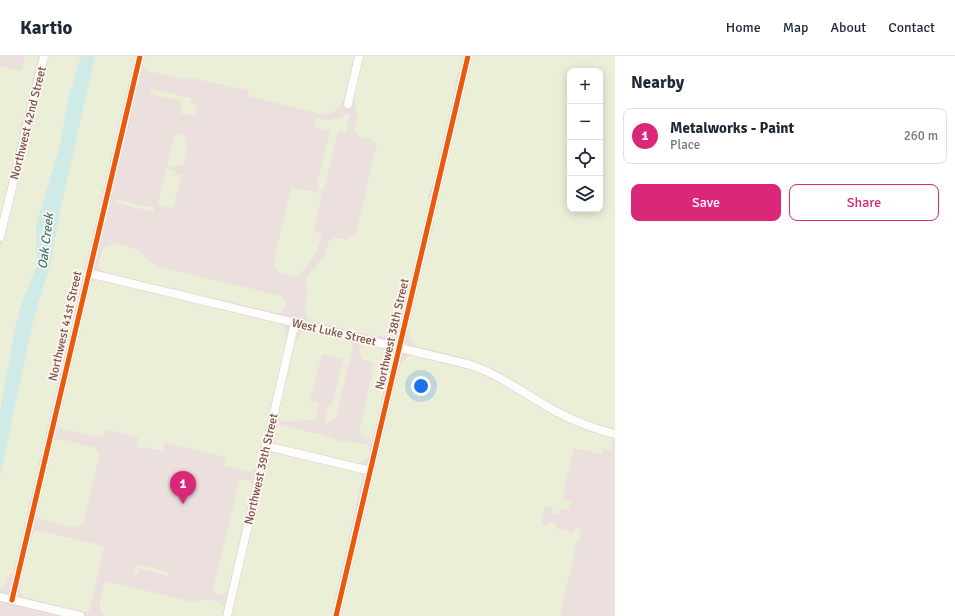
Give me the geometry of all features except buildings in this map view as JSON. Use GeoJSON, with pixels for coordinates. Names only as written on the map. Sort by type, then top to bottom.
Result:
{"type":"FeatureCollection","features":[{"type":"Feature","properties":{"kind":"street","name":"Northwest 42nd Street"},"geometry":{"type":"LineString","coordinates":[[0,237],[44,56]]}},
{"type":"Feature","properties":{"kind":"street","name":"Northwest 41st Street"},"geometry":{"type":"LineString","coordinates":[[12,600],[140,56]]}},
{"type":"Feature","properties":{"kind":"street"},"geometry":{"type":"LineString","coordinates":[[348,104],[359,56]]}},
{"type":"Feature","properties":{"kind":"street","name":"Northwest 38th Street"},"geometry":{"type":"LineString","coordinates":[[336,616],[468,56]]}},
{"type":"Feature","properties":{"kind":"street","name":"West Luke Street"},"geometry":{"type":"LineString","coordinates":[[88,273],[453,359],[482,369],[507,381],[557,412],[589,426],[615,434]]}},
{"type":"Feature","properties":{"kind":"street","name":"Northwest 39th Street"},"geometry":{"type":"LineString","coordinates":[[227,616],[295,322]]}},
{"type":"Feature","properties":{"kind":"street"},"geometry":{"type":"LineString","coordinates":[[266,446],[371,471]]}},
{"type":"Feature","properties":{"kind":"street"},"geometry":{"type":"LineString","coordinates":[[0,597],[80,616]]}},
{"type":"Feature","properties":{"kind":"shaded area"},"geometry":{"type":"Polygon","coordinates":[[[0,56],[615,56],[615,616],[0,616],[0,56]]]}},
{"type":"Feature","properties":{"kind":"green space"},"geometry":{"type":"Polygon","coordinates":[[[25,56],[38,56],[25,113],[19,130],[20,135],[0,217],[0,66],[21,71],[25,56]]]}},
{"type":"Feature","properties":{"kind":"green space"},"geometry":{"type":"Polygon","coordinates":[[[46,56],[81,56],[68,100],[60,146],[36,226],[37,265],[16,323],[0,413],[0,251],[46,56]]]}},
{"type":"Feature","properties":{"kind":"green space"},"geometry":{"type":"Polygon","coordinates":[[[95,56],[135,56],[13,574],[10,573],[5,586],[0,589],[0,476],[34,316],[50,266],[58,220],[95,56]]]}},
{"type":"Feature","properties":{"kind":"green space"},"geometry":{"type":"Polygon","coordinates":[[[142,56],[354,56],[348,88],[341,104],[330,113],[320,114],[248,96],[249,90],[148,71],[148,69],[145,69],[142,64],[142,56]]]}},
{"type":"Feature","properties":{"kind":"green space"},"geometry":{"type":"Polygon","coordinates":[[[363,56],[463,56],[459,72],[457,73],[455,89],[433,184],[427,198],[429,201],[410,282],[406,293],[402,318],[392,333],[385,336],[372,336],[309,320],[305,313],[307,292],[306,279],[325,256],[329,241],[334,238],[347,240],[350,237],[355,237],[377,144],[372,142],[371,139],[360,136],[355,131],[357,117],[354,93],[363,56]]]}},
{"type":"Feature","properties":{"kind":"green space"},"geometry":{"type":"Polygon","coordinates":[[[472,56],[615,56],[615,429],[585,421],[570,414],[496,370],[458,356],[417,346],[411,341],[409,337],[409,330],[412,305],[428,239],[433,227],[437,201],[472,56]]]}},
{"type":"Feature","properties":{"kind":"green space"},"geometry":{"type":"Polygon","coordinates":[[[152,89],[191,98],[190,103],[197,105],[194,116],[180,113],[182,101],[151,94],[150,92],[152,89]]]}},
{"type":"Feature","properties":{"kind":"green space"},"geometry":{"type":"Polygon","coordinates":[[[348,113],[349,115],[346,132],[338,132],[324,190],[318,190],[319,185],[317,185],[330,131],[314,128],[316,118],[333,120],[348,113]]]}},
{"type":"Feature","properties":{"kind":"green space"},"geometry":{"type":"Polygon","coordinates":[[[176,133],[186,135],[184,142],[188,143],[183,166],[176,165],[175,168],[167,166],[174,135],[176,133]]]}},
{"type":"Feature","properties":{"kind":"green space"},"geometry":{"type":"Polygon","coordinates":[[[166,169],[175,171],[174,174],[181,175],[173,208],[159,205],[158,203],[166,169]]]}},
{"type":"Feature","properties":{"kind":"green space"},"geometry":{"type":"Polygon","coordinates":[[[291,187],[322,195],[314,231],[322,234],[319,246],[314,256],[300,275],[293,276],[277,271],[274,266],[291,187]]]}},
{"type":"Feature","properties":{"kind":"green space"},"geometry":{"type":"Polygon","coordinates":[[[118,200],[154,208],[153,212],[117,203],[116,201],[118,200]]]}},
{"type":"Feature","properties":{"kind":"green space"},"geometry":{"type":"Polygon","coordinates":[[[112,244],[133,248],[160,267],[280,296],[285,301],[285,306],[283,307],[284,308],[281,313],[276,313],[106,273],[100,268],[99,264],[101,263],[99,262],[103,248],[112,244]]]}},
{"type":"Feature","properties":{"kind":"green space"},"geometry":{"type":"Polygon","coordinates":[[[100,279],[278,321],[282,325],[286,332],[287,340],[256,469],[250,472],[224,466],[226,457],[165,442],[163,451],[139,447],[137,445],[138,437],[106,429],[103,436],[99,437],[64,429],[59,426],[57,420],[90,285],[94,281],[100,279]]]}},
{"type":"Feature","properties":{"kind":"green space"},"geometry":{"type":"Polygon","coordinates":[[[323,331],[350,339],[353,347],[348,367],[342,365],[343,359],[322,354],[310,401],[319,404],[315,420],[280,420],[277,412],[295,342],[301,333],[323,331]]]}},
{"type":"Feature","properties":{"kind":"green space"},"geometry":{"type":"Polygon","coordinates":[[[367,343],[378,346],[387,353],[389,358],[388,372],[373,438],[367,440],[361,435],[360,429],[374,364],[362,359],[359,350],[361,345],[367,343]]]}},
{"type":"Feature","properties":{"kind":"green space"},"geometry":{"type":"Polygon","coordinates":[[[422,354],[465,365],[614,437],[611,446],[612,451],[603,449],[601,454],[574,448],[562,499],[571,501],[568,510],[560,508],[559,515],[557,515],[553,513],[552,508],[545,506],[543,514],[540,513],[540,516],[543,516],[541,525],[547,526],[550,523],[556,523],[556,528],[573,533],[575,528],[578,528],[581,531],[581,539],[577,541],[560,615],[563,616],[339,616],[398,368],[408,356],[422,354]]]}},
{"type":"Feature","properties":{"kind":"green space"},"geometry":{"type":"Polygon","coordinates":[[[341,368],[347,369],[337,415],[332,421],[325,422],[328,406],[332,406],[341,368]]]}},
{"type":"Feature","properties":{"kind":"green space"},"geometry":{"type":"Polygon","coordinates":[[[280,425],[319,434],[340,441],[368,445],[370,452],[368,458],[363,462],[356,464],[279,446],[275,443],[272,437],[274,428],[280,425]]]}},
{"type":"Feature","properties":{"kind":"green space"},"geometry":{"type":"Polygon","coordinates":[[[61,439],[92,447],[97,451],[99,457],[83,523],[76,528],[43,520],[37,516],[36,513],[52,444],[61,439]]]}},
{"type":"Feature","properties":{"kind":"green space"},"geometry":{"type":"Polygon","coordinates":[[[278,452],[356,471],[360,473],[362,478],[331,616],[230,616],[267,459],[272,454],[278,452]]]}},
{"type":"Feature","properties":{"kind":"green space"},"geometry":{"type":"Polygon","coordinates":[[[243,479],[251,481],[252,487],[228,590],[224,595],[219,595],[214,591],[214,585],[239,482],[243,479]]]}},
{"type":"Feature","properties":{"kind":"green space"},"geometry":{"type":"Polygon","coordinates":[[[37,530],[104,546],[90,610],[83,612],[24,597],[20,592],[19,582],[30,536],[37,530]]]}},
{"type":"Feature","properties":{"kind":"green space"},"geometry":{"type":"Polygon","coordinates":[[[136,564],[168,572],[168,576],[139,568],[138,574],[134,575],[136,564]]]}},
{"type":"Feature","properties":{"kind":"green space"},"geometry":{"type":"Polygon","coordinates":[[[110,582],[196,603],[202,599],[220,602],[224,607],[222,616],[105,616],[100,609],[100,602],[104,585],[110,582]]]}},
{"type":"Feature","properties":{"kind":"water","name":"Oak Creek"},"geometry":{"type":"Polygon","coordinates":[[[81,56],[95,56],[58,220],[50,266],[34,316],[0,476],[0,413],[16,323],[37,265],[36,226],[60,146],[68,100],[81,56]]]}},
{"type":"Feature","properties":{"kind":"cycle path"},"geometry":{"type":"LineString","coordinates":[[12,600],[140,56]]}},
{"type":"Feature","properties":{"kind":"cycle path"},"geometry":{"type":"LineString","coordinates":[[336,616],[468,56]]}},
{"type":"Feature","properties":{"kind":"place","name":"Metalworks - Paint"},"geometry":{"type":"Point","coordinates":[183,504]}}]}
